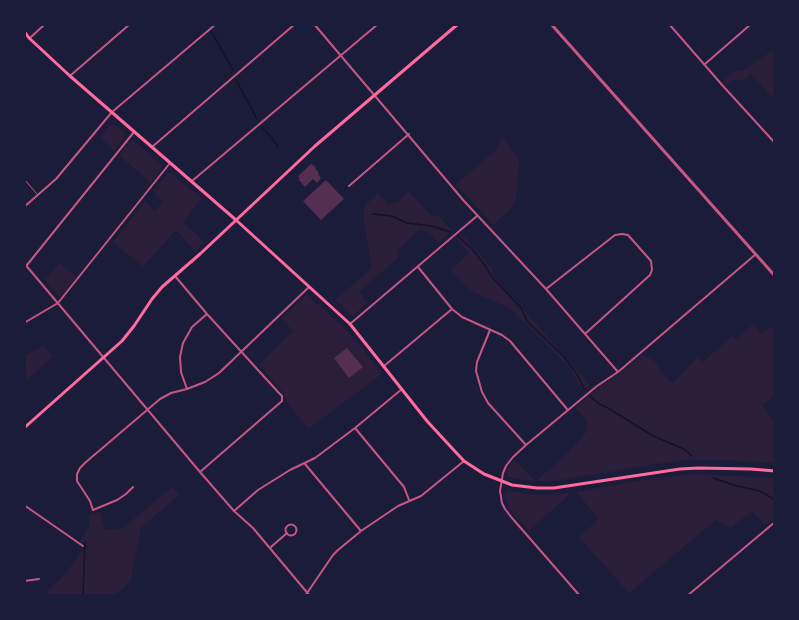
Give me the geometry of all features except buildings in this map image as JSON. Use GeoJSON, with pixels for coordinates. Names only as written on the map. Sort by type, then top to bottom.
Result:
{"type":"FeatureCollection","features":[{"type":"Feature","properties":{"kind":"main road"},"geometry":{"type":"LineString","coordinates":[[24,428],[122,341],[152,298],[175,276],[315,146],[458,24]]}},
{"type":"Feature","properties":{"kind":"main road"},"geometry":{"type":"LineString","coordinates":[[24,31],[70,76],[236,220],[350,324],[427,421],[464,461],[484,474],[512,485],[554,488],[680,469],[775,471]]}},
{"type":"Feature","properties":{"kind":"main road"},"geometry":{"type":"LineString","coordinates":[[24,36],[29,38]]}},
{"type":"Feature","properties":{"kind":"street"},"geometry":{"type":"LineString","coordinates":[[29,38],[45,24]]}},
{"type":"Feature","properties":{"kind":"street"},"geometry":{"type":"LineString","coordinates":[[70,76],[130,24]]}},
{"type":"Feature","properties":{"kind":"street"},"geometry":{"type":"LineString","coordinates":[[24,207],[66,168],[112,112],[216,24]]}},
{"type":"Feature","properties":{"kind":"street"},"geometry":{"type":"LineString","coordinates":[[152,147],[295,24]]}},
{"type":"Feature","properties":{"kind":"street"},"geometry":{"type":"LineString","coordinates":[[314,24],[477,216],[546,289],[618,372]]}},
{"type":"Feature","properties":{"kind":"street"},"geometry":{"type":"LineString","coordinates":[[191,182],[378,24]]}},
{"type":"Feature","properties":{"kind":"street"},"geometry":{"type":"LineString","coordinates":[[551,24],[775,276]]}},
{"type":"Feature","properties":{"kind":"street"},"geometry":{"type":"LineString","coordinates":[[669,24],[775,143]]}},
{"type":"Feature","properties":{"kind":"street"},"geometry":{"type":"LineString","coordinates":[[705,64],[751,24]]}},
{"type":"Feature","properties":{"kind":"street"},"geometry":{"type":"LineString","coordinates":[[134,132],[25,265],[200,472],[270,548],[310,596]]}},
{"type":"Feature","properties":{"kind":"street"},"geometry":{"type":"LineString","coordinates":[[349,186],[409,134]]}},
{"type":"Feature","properties":{"kind":"street"},"geometry":{"type":"LineString","coordinates":[[24,323],[58,303],[170,163]]}},
{"type":"Feature","properties":{"kind":"street"},"geometry":{"type":"LineString","coordinates":[[350,324],[477,216]]}},
{"type":"Feature","properties":{"kind":"street"},"geometry":{"type":"LineString","coordinates":[[546,289],[615,235],[628,236],[651,261],[650,275],[585,334]]}},
{"type":"Feature","properties":{"kind":"street"},"geometry":{"type":"LineString","coordinates":[[580,596],[508,513],[501,498],[501,482],[509,461],[756,254]]}},
{"type":"Feature","properties":{"kind":"street"},"geometry":{"type":"LineString","coordinates":[[417,267],[452,309],[462,317],[510,341],[568,410]]}},
{"type":"Feature","properties":{"kind":"street"},"geometry":{"type":"LineString","coordinates":[[175,276],[282,396],[282,401],[200,472]]}},
{"type":"Feature","properties":{"kind":"street"},"geometry":{"type":"LineString","coordinates":[[133,487],[117,500],[93,510],[77,481],[77,474],[80,468],[160,399],[205,382],[219,373],[309,287]]}},
{"type":"Feature","properties":{"kind":"street"},"geometry":{"type":"LineString","coordinates":[[384,366],[452,309]]}},
{"type":"Feature","properties":{"kind":"street"},"geometry":{"type":"LineString","coordinates":[[187,389],[181,372],[180,357],[183,343],[192,327],[207,314]]}},
{"type":"Feature","properties":{"kind":"street"},"geometry":{"type":"LineString","coordinates":[[490,330],[477,362],[476,371],[482,392],[488,403],[526,445]]}},
{"type":"Feature","properties":{"kind":"street"},"geometry":{"type":"LineString","coordinates":[[234,511],[258,490],[290,470],[305,464],[355,428],[402,389]]}},
{"type":"Feature","properties":{"kind":"street"},"geometry":{"type":"LineString","coordinates":[[355,428],[404,486],[409,500]]}},
{"type":"Feature","properties":{"kind":"street"},"geometry":{"type":"LineString","coordinates":[[305,596],[333,555],[361,531],[398,506],[422,496],[464,461]]}},
{"type":"Feature","properties":{"kind":"street"},"geometry":{"type":"LineString","coordinates":[[305,464],[361,531]]}},
{"type":"Feature","properties":{"kind":"street"},"geometry":{"type":"LineString","coordinates":[[24,505],[83,546]]}},
{"type":"Feature","properties":{"kind":"street"},"geometry":{"type":"LineString","coordinates":[[687,596],[775,522]]}},
{"type":"Feature","properties":{"kind":"street"},"geometry":{"type":"LineString","coordinates":[[270,548],[286,533]]}},
{"type":"Feature","properties":{"kind":"street"},"geometry":{"type":"LineString","coordinates":[[24,581],[39,579]]}},
{"type":"Feature","properties":{"kind":"lane"},"geometry":{"type":"LineString","coordinates":[[24,179],[39,195]]}},
{"type":"Feature","properties":{"kind":"shaded area"},"geometry":{"type":"Polygon","coordinates":[[[775,49],[775,100],[751,74],[744,80],[734,80],[727,86],[722,81],[733,72],[743,70],[775,49]]]}},
{"type":"Feature","properties":{"kind":"shaded area"},"geometry":{"type":"Polygon","coordinates":[[[113,124],[125,136],[114,151],[100,137],[113,124]]]}},
{"type":"Feature","properties":{"kind":"shaded area"},"geometry":{"type":"Polygon","coordinates":[[[502,137],[519,158],[516,198],[511,209],[493,225],[456,184],[495,151],[502,137]]]}},
{"type":"Feature","properties":{"kind":"shaded area"},"geometry":{"type":"Polygon","coordinates":[[[131,141],[134,141],[162,165],[163,168],[151,183],[119,155],[131,141]]]}},
{"type":"Feature","properties":{"kind":"shaded area"},"geometry":{"type":"Polygon","coordinates":[[[169,172],[202,198],[183,222],[205,242],[195,251],[176,230],[143,267],[113,242],[145,201],[155,211],[163,201],[153,191],[169,172]]]}},
{"type":"Feature","properties":{"kind":"shaded area"},"geometry":{"type":"Polygon","coordinates":[[[409,191],[432,217],[438,215],[452,231],[438,243],[428,232],[419,230],[397,251],[399,257],[359,292],[368,303],[354,315],[350,315],[335,300],[372,268],[363,216],[365,205],[378,193],[388,204],[397,203],[409,191]]]}},
{"type":"Feature","properties":{"kind":"shaded area"},"geometry":{"type":"Polygon","coordinates":[[[461,233],[493,270],[493,275],[590,385],[583,391],[569,367],[511,309],[471,291],[451,270],[469,253],[456,238],[461,233]]]}},
{"type":"Feature","properties":{"kind":"shaded area"},"geometry":{"type":"Polygon","coordinates":[[[59,263],[77,277],[59,297],[45,280],[59,263]]]}},
{"type":"Feature","properties":{"kind":"shaded area"},"geometry":{"type":"Polygon","coordinates":[[[307,294],[356,340],[382,374],[308,429],[286,401],[285,395],[259,365],[293,331],[281,318],[307,294]]]}},
{"type":"Feature","properties":{"kind":"shaded area"},"geometry":{"type":"Polygon","coordinates":[[[753,324],[762,334],[775,324],[775,396],[762,405],[775,423],[775,463],[688,460],[549,482],[536,481],[569,452],[586,432],[587,420],[575,408],[643,354],[656,362],[660,371],[673,383],[697,357],[703,362],[732,336],[736,340],[753,324]]]}},
{"type":"Feature","properties":{"kind":"shaded area"},"geometry":{"type":"Polygon","coordinates":[[[44,346],[53,357],[24,382],[24,356],[44,346]]]}},
{"type":"Feature","properties":{"kind":"shaded area"},"geometry":{"type":"Polygon","coordinates":[[[514,460],[536,481],[508,477],[506,471],[514,460]]]}},
{"type":"Feature","properties":{"kind":"shaded area"},"geometry":{"type":"Polygon","coordinates":[[[694,474],[775,478],[775,517],[765,525],[752,511],[731,528],[716,520],[629,593],[579,537],[599,519],[576,492],[655,478],[694,474]]]}},
{"type":"Feature","properties":{"kind":"shaded area"},"geometry":{"type":"Polygon","coordinates":[[[172,487],[179,495],[141,528],[130,582],[115,596],[48,596],[48,590],[66,573],[86,545],[80,541],[90,526],[89,515],[100,512],[105,530],[122,529],[172,487]]]}},
{"type":"Feature","properties":{"kind":"shaded area"},"geometry":{"type":"Polygon","coordinates":[[[507,491],[539,495],[571,493],[529,531],[510,511],[504,495],[507,491]]]}},
{"type":"Feature","properties":{"kind":"waterway"},"geometry":{"type":"LineString","coordinates":[[211,31],[233,70]]}},
{"type":"Feature","properties":{"kind":"waterway"},"geometry":{"type":"LineString","coordinates":[[236,80],[257,119]]}},
{"type":"Feature","properties":{"kind":"waterway"},"geometry":{"type":"LineString","coordinates":[[262,127],[278,146]]}},
{"type":"Feature","properties":{"kind":"waterway"},"geometry":{"type":"LineString","coordinates":[[372,214],[392,216],[407,223],[432,226],[450,232]]}},
{"type":"Feature","properties":{"kind":"waterway"},"geometry":{"type":"LineString","coordinates":[[458,236],[473,250],[492,277],[521,308],[527,321],[564,357],[578,376],[584,389]]}},
{"type":"Feature","properties":{"kind":"waterway"},"geometry":{"type":"LineString","coordinates":[[590,396],[599,404],[653,436],[684,449],[692,456]]}},
{"type":"Feature","properties":{"kind":"waterway"},"geometry":{"type":"LineString","coordinates":[[713,478],[760,491],[775,500]]}},
{"type":"Feature","properties":{"kind":"waterway"},"geometry":{"type":"LineString","coordinates":[[83,596],[85,542]]}}]}
